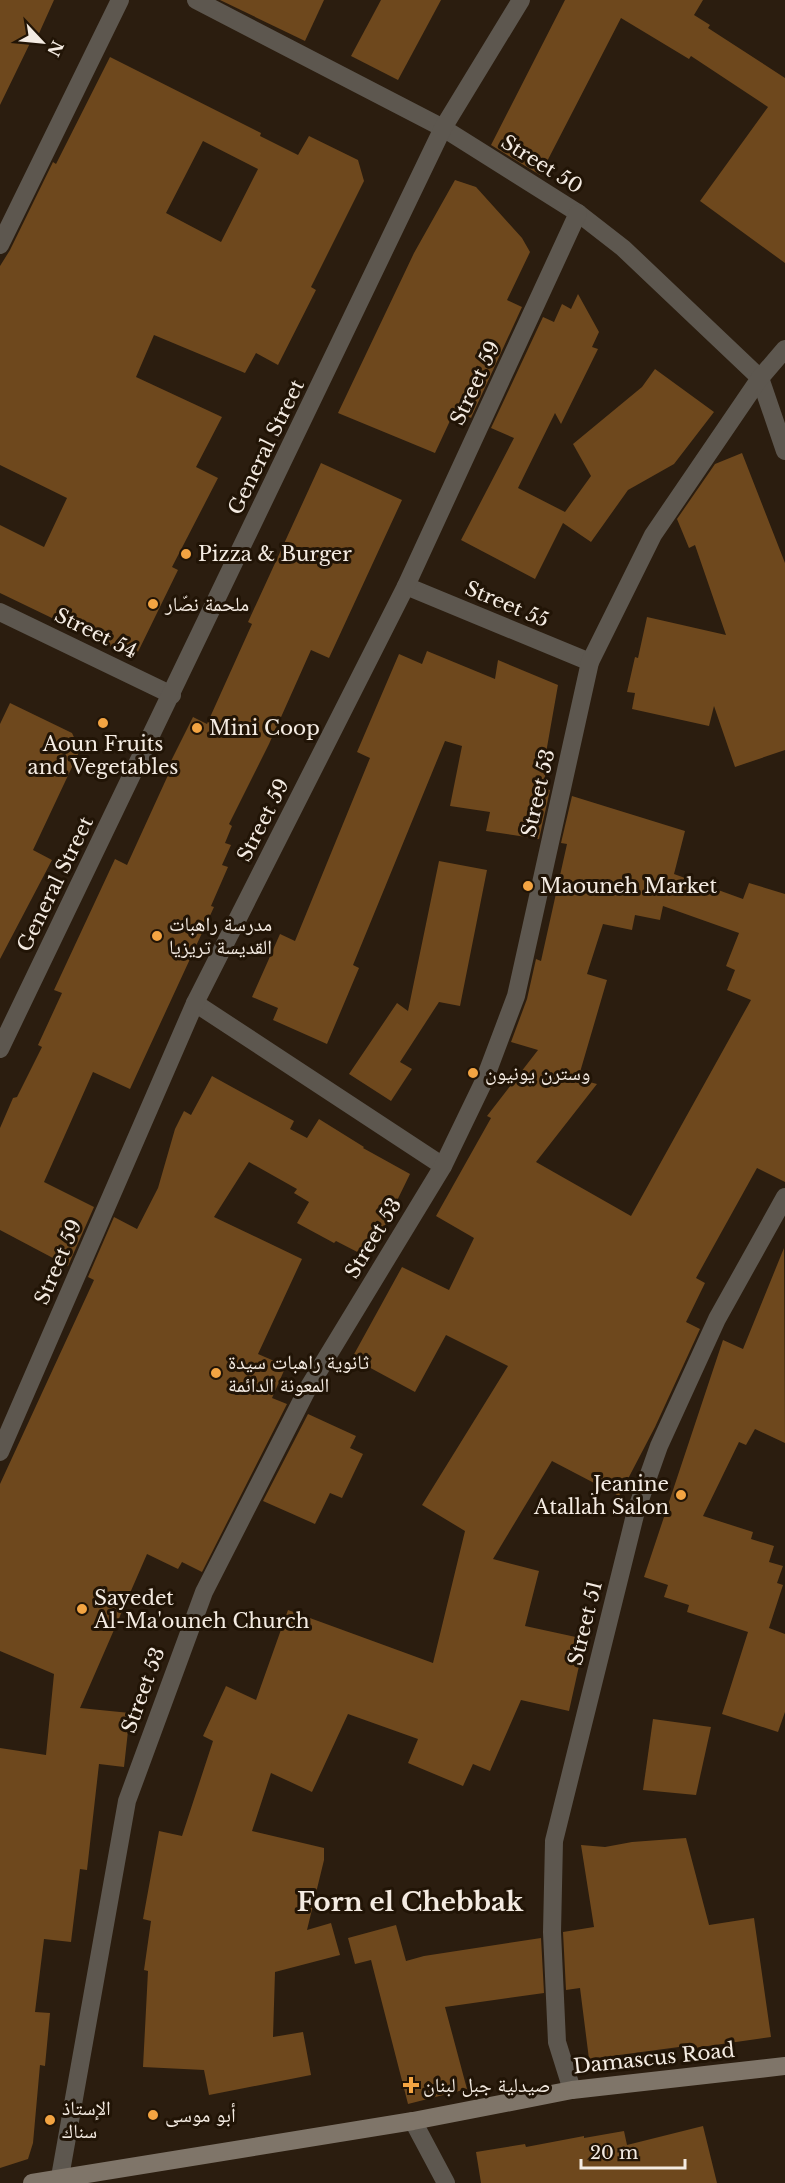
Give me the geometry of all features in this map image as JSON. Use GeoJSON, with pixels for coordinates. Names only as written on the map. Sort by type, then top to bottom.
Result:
{"type":"FeatureCollection","features":[{"type":"Feature","properties":{"kind":"main road","name":"Damascus Road"},"geometry":{"type":"LineString","coordinates":[[32,2183],[413,2121],[572,2090],[785,2066]]}},
{"type":"Feature","properties":{"kind":"street"},"geometry":{"type":"LineString","coordinates":[[0,245],[120,0]]}},
{"type":"Feature","properties":{"kind":"street","name":"Street 50"},"geometry":{"type":"LineString","coordinates":[[196,0],[443,128],[578,213],[624,248],[760,378],[785,451]]}},
{"type":"Feature","properties":{"kind":"street","name":"General Street"},"geometry":{"type":"LineString","coordinates":[[0,1049],[443,128],[521,0]]}},
{"type":"Feature","properties":{"kind":"street","name":"Street 59"},"geometry":{"type":"LineString","coordinates":[[0,1452],[195,1003],[406,586],[578,213]]}},
{"type":"Feature","properties":{"kind":"street","name":"Street 53"},"geometry":{"type":"LineString","coordinates":[[60,2177],[127,1801],[204,1592],[307,1390],[443,1166],[484,1081],[516,996],[590,663],[653,535],[760,378],[785,349]]}},
{"type":"Feature","properties":{"kind":"street","name":"Street 55"},"geometry":{"type":"LineString","coordinates":[[406,586],[590,663]]}},
{"type":"Feature","properties":{"kind":"street","name":"Street 54"},"geometry":{"type":"LineString","coordinates":[[0,612],[172,694]]}},
{"type":"Feature","properties":{"kind":"street"},"geometry":{"type":"LineString","coordinates":[[195,1003],[443,1166]]}},
{"type":"Feature","properties":{"kind":"street","name":"Street 51"},"geometry":{"type":"LineString","coordinates":[[572,2090],[557,2042],[552,1932],[554,1841],[636,1510],[659,1446],[717,1319],[785,1197]]}},
{"type":"Feature","properties":{"kind":"street"},"geometry":{"type":"LineString","coordinates":[[413,2121],[446,2183]]}},
{"type":"Feature","properties":{"kind":"building"},"geometry":{"type":"Polygon","coordinates":[[[0,0],[54,0],[36,40],[32,39],[0,105],[0,0]]]}},
{"type":"Feature","properties":{"kind":"building"},"geometry":{"type":"Polygon","coordinates":[[[220,0],[324,0],[305,41],[220,0]]]}},
{"type":"Feature","properties":{"kind":"building"},"geometry":{"type":"Polygon","coordinates":[[[381,0],[441,0],[398,80],[351,56],[381,0]]]}},
{"type":"Feature","properties":{"kind":"building"},"geometry":{"type":"Polygon","coordinates":[[[565,0],[703,0],[694,15],[710,25],[708,28],[785,78],[785,263],[700,201],[768,107],[691,56],[689,59],[621,18],[540,175],[491,145],[565,0]]]}},
{"type":"Feature","properties":{"kind":"building"},"geometry":{"type":"Polygon","coordinates":[[[110,57],[261,133],[260,136],[298,155],[309,136],[358,160],[364,181],[311,287],[316,290],[278,365],[256,353],[245,373],[154,335],[136,377],[222,417],[196,467],[218,478],[172,567],[178,570],[135,658],[0,593],[0,525],[44,547],[67,498],[0,465],[0,266],[53,162],[56,164],[110,57]],[[203,141],[166,213],[221,242],[258,169],[203,141]]]}},
{"type":"Feature","properties":{"kind":"building"},"geometry":{"type":"Polygon","coordinates":[[[455,180],[476,187],[522,238],[530,252],[507,300],[522,307],[471,418],[455,410],[435,453],[338,413],[414,253],[455,180]]]}},
{"type":"Feature","properties":{"kind":"building"},"geometry":{"type":"Polygon","coordinates":[[[578,294],[599,332],[592,347],[598,349],[561,424],[555,413],[518,488],[565,512],[591,476],[573,444],[642,387],[655,369],[714,412],[674,464],[628,490],[591,542],[563,523],[535,579],[461,540],[514,438],[491,428],[543,317],[554,322],[562,304],[571,309],[578,294]]]}},
{"type":"Feature","properties":{"kind":"building"},"geometry":{"type":"Polygon","coordinates":[[[742,453],[785,563],[785,750],[735,767],[714,706],[709,726],[632,709],[635,693],[627,692],[635,657],[638,658],[647,617],[726,635],[695,545],[689,548],[677,519],[715,464],[742,453]]]}},
{"type":"Feature","properties":{"kind":"building"},"geometry":{"type":"Polygon","coordinates":[[[321,463],[402,500],[329,658],[311,650],[269,744],[229,824],[232,826],[225,843],[231,845],[222,865],[228,867],[211,906],[214,907],[130,1089],[93,1072],[44,1182],[94,1207],[68,1266],[0,1230],[0,1128],[13,1098],[17,1097],[42,1047],[38,1045],[62,993],[54,990],[115,859],[127,865],[169,773],[166,771],[193,717],[207,724],[252,624],[248,622],[321,463]]]}},
{"type":"Feature","properties":{"kind":"building"},"geometry":{"type":"Polygon","coordinates":[[[427,651],[495,679],[498,660],[558,685],[546,753],[549,753],[543,788],[550,790],[539,839],[486,831],[490,812],[450,806],[462,746],[445,741],[353,965],[359,968],[327,1044],[273,1020],[278,1008],[252,997],[280,934],[295,941],[370,758],[357,752],[399,654],[422,664],[427,651]]]}},
{"type":"Feature","properties":{"kind":"building"},"geometry":{"type":"Polygon","coordinates":[[[10,703],[72,733],[80,750],[33,850],[52,860],[0,959],[0,724],[10,703]]]}},
{"type":"Feature","properties":{"kind":"building"},"geometry":{"type":"Polygon","coordinates":[[[572,796],[685,831],[674,874],[743,899],[749,883],[785,894],[785,1182],[757,1168],[696,1278],[705,1283],[686,1322],[700,1329],[655,1427],[619,1496],[552,1461],[493,1559],[539,1571],[525,1626],[585,1639],[569,1711],[521,1700],[490,1771],[473,1764],[463,1786],[408,1763],[418,1739],[348,1714],[312,1792],[271,1773],[252,1831],[324,1848],[324,1860],[307,1930],[331,1923],[340,1955],[275,1972],[273,2037],[303,2032],[311,2075],[209,2095],[204,2070],[143,2067],[148,1971],[144,1970],[151,1921],[143,1919],[159,1831],[182,1836],[213,1741],[203,1736],[226,1686],[256,1700],[288,1610],[433,1663],[465,1531],[422,1505],[508,1366],[446,1335],[415,1392],[352,1358],[402,1267],[449,1290],[474,1238],[436,1216],[491,1118],[487,1116],[538,1050],[511,1042],[527,999],[536,959],[541,961],[567,844],[561,843],[572,796]],[[663,906],[660,920],[635,915],[632,930],[603,924],[587,974],[607,980],[578,1079],[597,1084],[536,1162],[631,1216],[751,1000],[727,990],[735,970],[726,966],[739,933],[663,906]]]}},
{"type":"Feature","properties":{"kind":"building"},"geometry":{"type":"Polygon","coordinates":[[[439,861],[487,870],[460,1006],[439,1002],[400,1062],[412,1069],[391,1101],[349,1074],[397,1003],[408,1011],[439,861]]]}},
{"type":"Feature","properties":{"kind":"building"},"geometry":{"type":"Polygon","coordinates":[[[212,1076],[294,1121],[290,1129],[307,1138],[319,1119],[363,1148],[410,1174],[369,1258],[336,1241],[334,1243],[297,1223],[309,1202],[294,1193],[297,1189],[249,1162],[214,1217],[302,1259],[258,1354],[286,1366],[272,1398],[287,1404],[202,1572],[182,1562],[178,1569],[147,1554],[80,1708],[130,1713],[124,1767],[99,1764],[87,1870],[80,1869],[71,1942],[44,1939],[35,2012],[50,2013],[45,2066],[40,2065],[33,2143],[28,2159],[0,2168],[0,1748],[46,1755],[54,1674],[0,1651],[0,1484],[94,1280],[88,1277],[114,1217],[137,1229],[158,1188],[175,1129],[184,1111],[191,1115],[212,1076]]]}},
{"type":"Feature","properties":{"kind":"building"},"geometry":{"type":"Polygon","coordinates":[[[784,1248],[785,1443],[755,1429],[746,1445],[739,1442],[703,1516],[753,1532],[751,1539],[774,1546],[769,1562],[783,1566],[777,1583],[783,1585],[769,1628],[785,1634],[785,1712],[778,1732],[722,1714],[748,1632],[687,1612],[689,1605],[664,1597],[668,1585],[644,1577],[723,1340],[743,1349],[784,1248]]]}},
{"type":"Feature","properties":{"kind":"building"},"geometry":{"type":"Polygon","coordinates":[[[308,1414],[356,1436],[350,1448],[363,1454],[342,1498],[330,1493],[315,1524],[263,1501],[308,1414]]]}},
{"type":"Feature","properties":{"kind":"building"},"geometry":{"type":"Polygon","coordinates":[[[653,1719],[711,1727],[696,1795],[643,1790],[653,1719]]]}},
{"type":"Feature","properties":{"kind":"building"},"geometry":{"type":"Polygon","coordinates":[[[686,1838],[709,1925],[754,1918],[771,2037],[680,2050],[679,2047],[589,2059],[580,1988],[566,1990],[563,1932],[594,1927],[581,1845],[605,1847],[632,1842],[686,1838]]]}},
{"type":"Feature","properties":{"kind":"building"},"geometry":{"type":"Polygon","coordinates":[[[396,1925],[406,1961],[424,1956],[541,1938],[544,1993],[445,2007],[467,2089],[408,2104],[371,1960],[355,1964],[348,1938],[396,1925]]]}},
{"type":"Feature","properties":{"kind":"building"},"geometry":{"type":"Polygon","coordinates":[[[703,2126],[717,2183],[481,2183],[476,2152],[525,2144],[526,2147],[624,2131],[627,2145],[703,2126]]]}},
{"type":"Feature","properties":{"kind":"place","name":"Pizza & Burger"},"geometry":{"type":"Point","coordinates":[186,554]}},
{"type":"Feature","properties":{"kind":"place","name":"ملحمة نصّار"},"geometry":{"type":"Point","coordinates":[153,604]}},
{"type":"Feature","properties":{"kind":"place","name":"Aoun Fruits and Vegetables"},"geometry":{"type":"Point","coordinates":[103,723]}},
{"type":"Feature","properties":{"kind":"place","name":"Mini Coop"},"geometry":{"type":"Point","coordinates":[197,728]}},
{"type":"Feature","properties":{"kind":"place","name":"Maouneh Market"},"geometry":{"type":"Point","coordinates":[528,886]}},
{"type":"Feature","properties":{"kind":"place","name":"مدرسة راهبات القديسة تريزيا"},"geometry":{"type":"Point","coordinates":[157,936]}},
{"type":"Feature","properties":{"kind":"place","name":"وسترن يونيون"},"geometry":{"type":"Point","coordinates":[473,1073]}},
{"type":"Feature","properties":{"kind":"place","name":"ثانوية راهبات سيدة المعونة الدائمة"},"geometry":{"type":"Point","coordinates":[216,1373]}},
{"type":"Feature","properties":{"kind":"place","name":"Jeanine Atallah Salon"},"geometry":{"type":"Point","coordinates":[681,1495]}},
{"type":"Feature","properties":{"kind":"place","name":"Sayedet Al-Ma'ouneh Church"},"geometry":{"type":"Point","coordinates":[82,1609]}},
{"type":"Feature","properties":{"kind":"place","name":"صيدلية جبل لبنان"},"geometry":{"type":"Point","coordinates":[411,2085]}},
{"type":"Feature","properties":{"kind":"place","name":"أبو موسى"},"geometry":{"type":"Point","coordinates":[153,2115]}},
{"type":"Feature","properties":{"kind":"place","name":"الإستاذ سناك"},"geometry":{"type":"Point","coordinates":[50,2120]}},
{"type":"Feature","properties":{"kind":"district","name":"Forn el Chebbak"},"geometry":{"type":"Point","coordinates":[410,1902]}}]}
